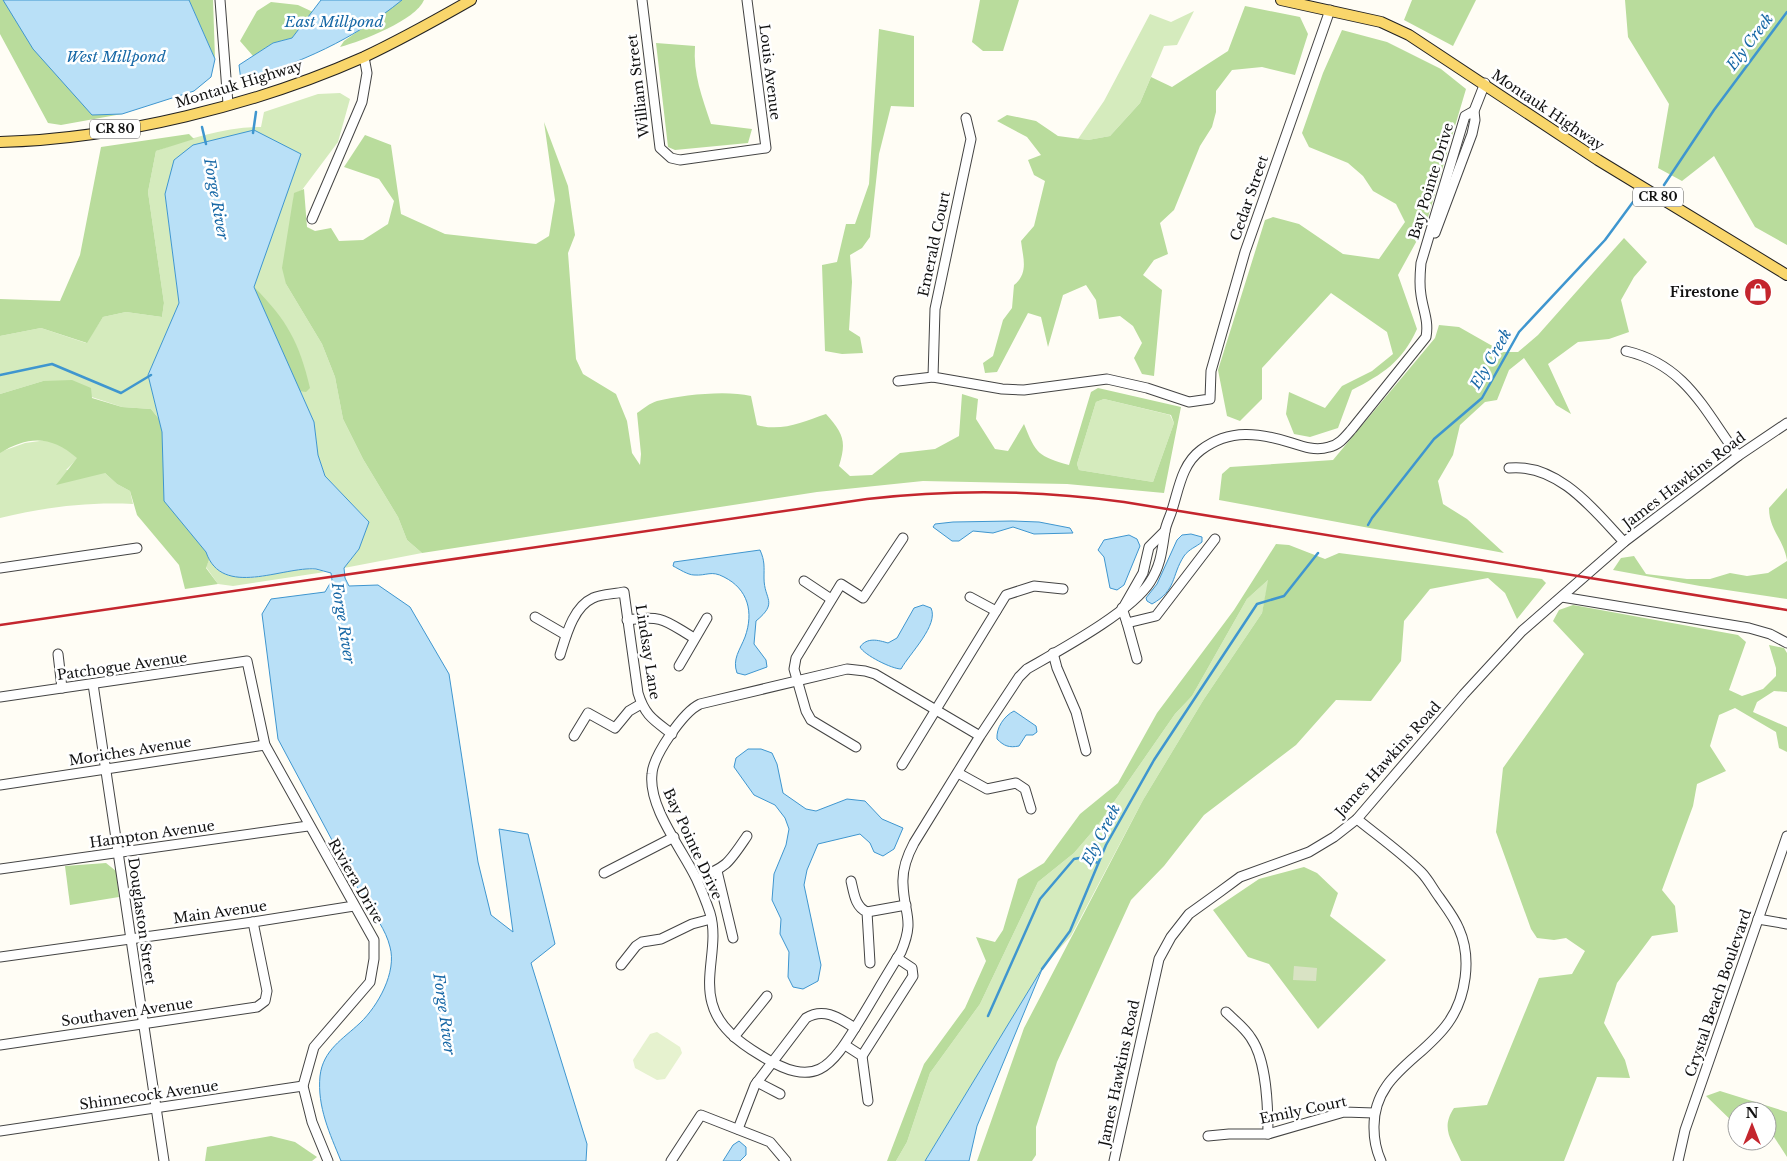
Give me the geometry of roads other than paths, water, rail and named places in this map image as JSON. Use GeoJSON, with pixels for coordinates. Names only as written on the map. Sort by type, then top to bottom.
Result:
{"type":"FeatureCollection","features":[{"type":"Feature","properties":{"kind":"main road","name":"Montauk Highway"},"geometry":{"type":"LineString","coordinates":[[0,142],[58,137],[192,115],[289,85],[364,56],[471,0]]}},
{"type":"Feature","properties":{"kind":"main road","name":"Montauk Highway"},"geometry":{"type":"LineString","coordinates":[[1281,0],[1390,25],[1485,83],[1598,160],[1787,275]]}},
{"type":"Feature","properties":{"kind":"street"},"geometry":{"type":"LineString","coordinates":[[220,0],[228,104]]}},
{"type":"Feature","properties":{"kind":"street","name":"William Street"},"geometry":{"type":"LineString","coordinates":[[642,0],[656,128],[660,148],[664,153],[671,158],[680,160],[766,148]]}},
{"type":"Feature","properties":{"kind":"street","name":"Louis Avenue"},"geometry":{"type":"LineString","coordinates":[[747,0],[766,148]]}},
{"type":"Feature","properties":{"kind":"street","name":"Cedar Street"},"geometry":{"type":"LineString","coordinates":[[932,377],[1002,389],[1024,390],[1107,379],[1147,388],[1189,402],[1210,399],[1211,371],[1245,252],[1330,10]]}},
{"type":"Feature","properties":{"kind":"street"},"geometry":{"type":"LineString","coordinates":[[312,219],[362,102],[367,73],[364,56]]}},
{"type":"Feature","properties":{"kind":"street","name":"Bay Pointe Drive"},"geometry":{"type":"LineString","coordinates":[[980,736],[875,674],[847,669],[700,704],[686,714],[655,762],[652,774],[656,802],[697,879],[711,919],[714,942],[710,987],[712,1004],[718,1019],[734,1036],[772,1062],[790,1071],[810,1072],[833,1061],[845,1045],[898,958],[908,929],[909,918],[903,883],[906,858],[980,736],[1019,677],[1027,669],[1141,594],[1153,577],[1162,554],[1165,531],[1184,471],[1192,457],[1208,445],[1226,436],[1244,434],[1261,434],[1316,449],[1330,447],[1341,441],[1426,337],[1428,326],[1421,295],[1421,263],[1431,243],[1472,134],[1476,120],[1474,111],[1485,83]]}},
{"type":"Feature","properties":{"kind":"street","name":"Emerald Court"},"geometry":{"type":"LineString","coordinates":[[932,377],[935,309],[971,139],[966,118]]}},
{"type":"Feature","properties":{"kind":"street"},"geometry":{"type":"LineString","coordinates":[[1626,351],[1645,355],[1662,363],[1682,380],[1738,456]]}},
{"type":"Feature","properties":{"kind":"street"},"geometry":{"type":"LineString","coordinates":[[898,381],[932,377]]}},
{"type":"Feature","properties":{"kind":"street","name":"James Hawkins Road"},"geometry":{"type":"LineString","coordinates":[[1114,1161],[1159,959],[1171,937],[1189,914],[1240,877],[1309,852],[1334,838],[1357,819],[1464,694],[1515,638],[1624,542],[1738,456],[1787,422]]}},
{"type":"Feature","properties":{"kind":"street"},"geometry":{"type":"LineString","coordinates":[[1509,468],[1523,466],[1559,481],[1575,491],[1624,542]]}},
{"type":"Feature","properties":{"kind":"street","name":"Bay Pointe Drive"},"geometry":{"type":"LineString","coordinates":[[1122,608],[1156,549],[1154,542],[1165,531]]}},
{"type":"Feature","properties":{"kind":"street"},"geometry":{"type":"LineString","coordinates":[[856,746],[810,720],[794,669],[796,658],[840,584],[863,598],[903,538]]}},
{"type":"Feature","properties":{"kind":"street"},"geometry":{"type":"LineString","coordinates":[[1127,623],[1156,616],[1215,539]]}},
{"type":"Feature","properties":{"kind":"street"},"geometry":{"type":"LineString","coordinates":[[0,568],[136,548]]}},
{"type":"Feature","properties":{"kind":"street"},"geometry":{"type":"LineString","coordinates":[[1143,573],[1153,577]]}},
{"type":"Feature","properties":{"kind":"street"},"geometry":{"type":"LineString","coordinates":[[804,581],[831,600]]}},
{"type":"Feature","properties":{"kind":"street"},"geometry":{"type":"LineString","coordinates":[[902,765],[1006,595],[1034,586],[1063,589]]}},
{"type":"Feature","properties":{"kind":"street","name":"Lindsay Lane"},"geometry":{"type":"LineString","coordinates":[[566,635],[579,610],[592,598],[624,592],[642,704],[650,716],[672,734]]}},
{"type":"Feature","properties":{"kind":"street"},"geometry":{"type":"LineString","coordinates":[[970,597],[996,611]]}},
{"type":"Feature","properties":{"kind":"street"},"geometry":{"type":"LineString","coordinates":[[1562,597],[1750,628],[1770,634],[1787,643]]}},
{"type":"Feature","properties":{"kind":"street"},"geometry":{"type":"LineString","coordinates":[[1122,608],[1137,659]]}},
{"type":"Feature","properties":{"kind":"street"},"geometry":{"type":"LineString","coordinates":[[628,620],[651,616],[660,618],[694,638]]}},
{"type":"Feature","properties":{"kind":"street"},"geometry":{"type":"LineString","coordinates":[[536,617],[566,635],[560,655]]}},
{"type":"Feature","properties":{"kind":"street"},"geometry":{"type":"LineString","coordinates":[[679,666],[706,618]]}},
{"type":"Feature","properties":{"kind":"street"},"geometry":{"type":"LineString","coordinates":[[1053,653],[1057,668],[1076,712],[1086,752]]}},
{"type":"Feature","properties":{"kind":"street"},"geometry":{"type":"LineString","coordinates":[[58,654],[62,688]]}},
{"type":"Feature","properties":{"kind":"street","name":"Patchogue Avenue"},"geometry":{"type":"LineString","coordinates":[[0,697],[248,661]]}},
{"type":"Feature","properties":{"kind":"street","name":"Riviera Drive"},"geometry":{"type":"LineString","coordinates":[[248,661],[265,744],[308,826],[374,940],[374,959],[370,982],[314,1048],[302,1086]]}},
{"type":"Feature","properties":{"kind":"street","name":"Douglaston Street"},"geometry":{"type":"LineString","coordinates":[[93,684],[164,1161]]}},
{"type":"Feature","properties":{"kind":"street"},"geometry":{"type":"LineString","coordinates":[[574,736],[588,713],[615,728],[618,727],[629,711],[642,704]]}},
{"type":"Feature","properties":{"kind":"street","name":"Moriches Avenue"},"geometry":{"type":"LineString","coordinates":[[0,784],[265,744]]}},
{"type":"Feature","properties":{"kind":"street"},"geometry":{"type":"LineString","coordinates":[[958,774],[987,789],[1016,783],[1025,789],[1031,809]]}},
{"type":"Feature","properties":{"kind":"street"},"geometry":{"type":"LineString","coordinates":[[1357,819],[1422,873],[1452,916],[1460,931],[1465,953],[1463,990],[1449,1023],[1435,1039],[1392,1077],[1374,1113],[1376,1152],[1381,1161]]}},
{"type":"Feature","properties":{"kind":"street","name":"Hampton Avenue"},"geometry":{"type":"LineString","coordinates":[[0,870],[308,826]]}},
{"type":"Feature","properties":{"kind":"street"},"geometry":{"type":"LineString","coordinates":[[697,879],[717,871],[730,862],[747,836]]}},
{"type":"Feature","properties":{"kind":"street","name":"Crystal Beach Boulevard"},"geometry":{"type":"LineString","coordinates":[[1678,1161],[1685,1130],[1787,836]]}},
{"type":"Feature","properties":{"kind":"street"},"geometry":{"type":"LineString","coordinates":[[604,873],[674,837]]}},
{"type":"Feature","properties":{"kind":"street"},"geometry":{"type":"LineString","coordinates":[[717,871],[733,938]]}},
{"type":"Feature","properties":{"kind":"street"},"geometry":{"type":"LineString","coordinates":[[851,881],[857,904],[867,912],[906,905]]}},
{"type":"Feature","properties":{"kind":"street","name":"Main Avenue"},"geometry":{"type":"LineString","coordinates":[[0,957],[354,906]]}},
{"type":"Feature","properties":{"kind":"street"},"geometry":{"type":"LineString","coordinates":[[867,912],[870,963]]}},
{"type":"Feature","properties":{"kind":"street"},"geometry":{"type":"LineString","coordinates":[[621,965],[636,946],[642,942],[661,938],[692,924],[711,919]]}},
{"type":"Feature","properties":{"kind":"street"},"geometry":{"type":"LineString","coordinates":[[1758,919],[1787,924]]}},
{"type":"Feature","properties":{"kind":"street","name":"Southaven Avenue"},"geometry":{"type":"LineString","coordinates":[[0,1044],[258,1007],[265,1001],[267,991],[252,922]]}},
{"type":"Feature","properties":{"kind":"street"},"geometry":{"type":"LineString","coordinates":[[868,1102],[862,1056],[913,976],[912,968],[898,958]]}},
{"type":"Feature","properties":{"kind":"street"},"geometry":{"type":"LineString","coordinates":[[734,1036],[767,996]]}},
{"type":"Feature","properties":{"kind":"street"},"geometry":{"type":"LineString","coordinates":[[1226,1012],[1251,1038],[1258,1053],[1263,1074],[1268,1134]]}},
{"type":"Feature","properties":{"kind":"street"},"geometry":{"type":"LineString","coordinates":[[738,1129],[757,1082],[806,1018],[814,1013],[826,1013],[838,1017],[855,1028]]}},
{"type":"Feature","properties":{"kind":"street"},"geometry":{"type":"LineString","coordinates":[[845,1045],[862,1056]]}},
{"type":"Feature","properties":{"kind":"street"},"geometry":{"type":"LineString","coordinates":[[757,1082],[780,1094]]}},
{"type":"Feature","properties":{"kind":"street"},"geometry":{"type":"LineString","coordinates":[[302,1086],[312,1122],[328,1161]]}},
{"type":"Feature","properties":{"kind":"street","name":"Shinnecock Avenue"},"geometry":{"type":"LineString","coordinates":[[0,1131],[302,1086]]}},
{"type":"Feature","properties":{"kind":"street","name":"Emily Court"},"geometry":{"type":"LineString","coordinates":[[1208,1136],[1268,1134],[1344,1112],[1374,1113]]}},
{"type":"Feature","properties":{"kind":"street"},"geometry":{"type":"LineString","coordinates":[[671,1161],[701,1115],[770,1142],[786,1161]]}},
{"type":"Feature","properties":{"kind":"water","name":"West Millpond"},"geometry":{"type":"Polygon","coordinates":[[[3,0],[189,0],[215,59],[211,77],[194,91],[122,114],[92,115],[33,49],[3,0]]]}},
{"type":"Feature","properties":{"kind":"water","name":"East Millpond"},"geometry":{"type":"Polygon","coordinates":[[[321,0],[402,0],[364,27],[325,49],[241,81],[239,65],[273,43],[292,38],[321,0]]]}},
{"type":"Feature","properties":{"kind":"water"},"geometry":{"type":"Polygon","coordinates":[[[254,130],[301,154],[254,287],[314,422],[318,455],[325,476],[369,522],[359,549],[344,568],[345,578],[349,586],[378,585],[410,607],[449,674],[478,862],[491,915],[513,932],[499,829],[528,834],[555,944],[531,963],[587,1144],[586,1161],[341,1161],[325,1120],[320,1099],[320,1076],[325,1059],[329,1052],[367,1016],[379,998],[391,967],[390,947],[383,928],[364,900],[278,739],[262,614],[271,599],[325,592],[332,580],[331,573],[316,569],[302,569],[255,577],[239,577],[225,574],[214,566],[206,552],[164,501],[162,432],[148,375],[179,303],[165,194],[174,160],[193,145],[254,130]]]}},
{"type":"Feature","properties":{"kind":"water"},"geometry":{"type":"Polygon","coordinates":[[[953,522],[1039,522],[1070,528],[1073,533],[1034,534],[1013,527],[993,533],[973,531],[959,541],[952,541],[933,527],[935,524],[953,522]]]}},
{"type":"Feature","properties":{"kind":"water"},"geometry":{"type":"Polygon","coordinates":[[[1191,534],[1202,537],[1202,542],[1184,556],[1166,593],[1152,604],[1147,601],[1146,598],[1157,584],[1177,540],[1182,535],[1191,534]]]}},
{"type":"Feature","properties":{"kind":"water"},"geometry":{"type":"Polygon","coordinates":[[[1129,535],[1137,539],[1140,546],[1124,585],[1117,590],[1110,588],[1104,557],[1098,550],[1104,540],[1129,535]]]}},
{"type":"Feature","properties":{"kind":"water"},"geometry":{"type":"Polygon","coordinates":[[[760,550],[769,605],[763,615],[756,621],[754,644],[766,660],[767,667],[745,675],[737,673],[735,663],[748,628],[749,610],[744,595],[732,582],[720,575],[692,575],[673,566],[674,562],[760,550]]]}},
{"type":"Feature","properties":{"kind":"water"},"geometry":{"type":"Polygon","coordinates":[[[923,605],[931,608],[931,622],[922,639],[901,669],[891,667],[879,661],[860,647],[869,641],[877,640],[888,643],[897,638],[914,608],[923,605]]]}},
{"type":"Feature","properties":{"kind":"water"},"geometry":{"type":"Polygon","coordinates":[[[1014,711],[1036,726],[1037,732],[1033,735],[1026,735],[1019,746],[1009,747],[997,739],[997,735],[1001,723],[1014,711]]]}},
{"type":"Feature","properties":{"kind":"water"},"geometry":{"type":"Polygon","coordinates":[[[748,749],[761,749],[772,753],[777,764],[783,793],[806,809],[816,811],[847,799],[865,801],[882,819],[903,828],[894,849],[883,856],[874,852],[870,843],[860,834],[818,844],[807,870],[804,885],[821,965],[818,981],[803,989],[793,987],[788,977],[789,952],[780,934],[781,919],[772,900],[774,874],[786,845],[789,829],[785,818],[775,805],[754,795],[734,767],[736,758],[748,749]]]}},
{"type":"Feature","properties":{"kind":"water"},"geometry":{"type":"Polygon","coordinates":[[[1043,967],[977,1126],[969,1161],[925,1161],[1043,967]]]}},
{"type":"Feature","properties":{"kind":"water"},"geometry":{"type":"Polygon","coordinates":[[[739,1141],[746,1147],[746,1155],[740,1161],[723,1161],[733,1145],[739,1141]]]}},
{"type":"Feature","properties":{"kind":"waterway","name":"Ely Creek"},"geometry":{"type":"LineString","coordinates":[[1664,185],[1714,110],[1787,12]]}},
{"type":"Feature","properties":{"kind":"waterway"},"geometry":{"type":"LineString","coordinates":[[260,81],[263,73]]}},
{"type":"Feature","properties":{"kind":"waterway"},"geometry":{"type":"LineString","coordinates":[[253,133],[256,112]]}},
{"type":"Feature","properties":{"kind":"waterway","name":"Forge River"},"geometry":{"type":"LineString","coordinates":[[202,127],[206,144]]}},
{"type":"Feature","properties":{"kind":"waterway","name":"Ely Creek"},"geometry":{"type":"LineString","coordinates":[[1368,525],[1434,439],[1482,398],[1519,332],[1605,240],[1633,202]]}},
{"type":"Feature","properties":{"kind":"waterway"},"geometry":{"type":"LineString","coordinates":[[0,375],[52,364],[121,393],[151,375]]}},
{"type":"Feature","properties":{"kind":"waterway","name":"Ely Creek"},"geometry":{"type":"LineString","coordinates":[[1042,969],[1070,931],[1106,845],[1154,760],[1257,604],[1284,596],[1318,553]]}},
{"type":"Feature","properties":{"kind":"waterway"},"geometry":{"type":"LineString","coordinates":[[988,1016],[1040,899],[1074,859],[1085,857],[1098,863]]}},
{"type":"Feature","properties":{"kind":"railway"},"geometry":{"type":"LineString","coordinates":[[0,625],[867,499],[963,492],[1028,493],[1124,502],[1787,610]]}},
{"type":"Feature","properties":{"kind":"place","name":"Firestone"},"geometry":{"type":"Point","coordinates":[1758,292]}}]}
